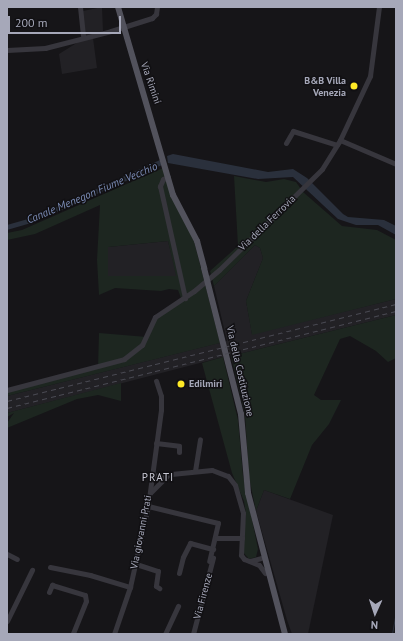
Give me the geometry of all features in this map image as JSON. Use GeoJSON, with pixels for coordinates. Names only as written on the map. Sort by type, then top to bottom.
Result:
{"type":"FeatureCollection","features":[{"type":"Feature","properties":{"kind":"main road","name":"Via Rimini"},"geometry":{"type":"LineString","coordinates":[[118,7],[165,166]]}},
{"type":"Feature","properties":{"kind":"main road","name":"Via della Costituzione"},"geometry":{"type":"LineString","coordinates":[[165,166],[177,203],[197,241],[204,268],[241,414],[246,478],[256,525],[259,559],[273,594],[285,634]]}},
{"type":"Feature","properties":{"kind":"main road"},"geometry":{"type":"LineString","coordinates":[[265,573],[273,594]]}},
{"type":"Feature","properties":{"kind":"street"},"geometry":{"type":"LineString","coordinates":[[80,7],[83,36]]}},
{"type":"Feature","properties":{"kind":"street"},"geometry":{"type":"LineString","coordinates":[[7,50],[45,48],[83,36],[124,27],[152,18],[156,14],[157,7]]}},
{"type":"Feature","properties":{"kind":"street","name":"Via della Ferrovia"},"geometry":{"type":"LineString","coordinates":[[7,390],[124,359],[142,345],[155,317],[185,298],[219,270],[322,169],[338,142],[370,76],[379,7]]}},
{"type":"Feature","properties":{"kind":"street"},"geometry":{"type":"LineString","coordinates":[[286,143],[293,131],[338,142],[396,164]]}},
{"type":"Feature","properties":{"kind":"street"},"geometry":{"type":"LineString","coordinates":[[168,177],[161,181],[160,190],[185,298]]}},
{"type":"Feature","properties":{"kind":"street","name":"Via giovanni Prati"},"geometry":{"type":"LineString","coordinates":[[114,634],[130,587],[148,506],[161,396],[156,381]]}},
{"type":"Feature","properties":{"kind":"street"},"geometry":{"type":"LineString","coordinates":[[195,471],[200,439]]}},
{"type":"Feature","properties":{"kind":"street"},"geometry":{"type":"LineString","coordinates":[[156,443],[179,446],[179,452]]}},
{"type":"Feature","properties":{"kind":"street"},"geometry":{"type":"LineString","coordinates":[[153,464],[165,476]]}},
{"type":"Feature","properties":{"kind":"street"},"geometry":{"type":"LineString","coordinates":[[151,476],[165,476],[195,471],[218,470],[232,480],[243,513],[241,555],[259,559],[265,573]]}},
{"type":"Feature","properties":{"kind":"street"},"geometry":{"type":"LineString","coordinates":[[149,496],[165,476]]}},
{"type":"Feature","properties":{"kind":"street"},"geometry":{"type":"LineString","coordinates":[[148,506],[216,522],[219,527],[216,538],[242,538]]}},
{"type":"Feature","properties":{"kind":"street","name":"Via Firenze"},"geometry":{"type":"LineString","coordinates":[[193,634],[216,538]]}},
{"type":"Feature","properties":{"kind":"street"},"geometry":{"type":"LineString","coordinates":[[179,573],[183,557],[190,543],[213,549]]}},
{"type":"Feature","properties":{"kind":"street"},"geometry":{"type":"LineString","coordinates":[[7,554],[17,559]]}},
{"type":"Feature","properties":{"kind":"street"},"geometry":{"type":"LineString","coordinates":[[136,564],[158,571],[156,586],[159,588]]}},
{"type":"Feature","properties":{"kind":"street"},"geometry":{"type":"LineString","coordinates":[[50,566],[90,575],[130,587]]}},
{"type":"Feature","properties":{"kind":"street"},"geometry":{"type":"LineString","coordinates":[[7,621],[32,570]]}},
{"type":"Feature","properties":{"kind":"street"},"geometry":{"type":"LineString","coordinates":[[49,592],[52,585],[85,595],[86,601],[73,634]]}},
{"type":"Feature","properties":{"kind":"street"},"geometry":{"type":"LineString","coordinates":[[165,634],[178,606]]}},
{"type":"Feature","properties":{"kind":"shaded area"},"geometry":{"type":"Polygon","coordinates":[[[102,7],[103,31],[93,38],[97,68],[62,74],[59,54],[83,39],[83,11],[102,7]]]}},
{"type":"Feature","properties":{"kind":"shaded area"},"geometry":{"type":"Polygon","coordinates":[[[163,168],[194,241],[220,343],[7,396],[7,390],[98,368],[99,333],[147,337],[153,322],[181,298],[178,290],[169,289],[161,291],[115,288],[99,295],[97,260],[100,205],[35,234],[7,240],[7,233],[22,230],[163,168]],[[168,241],[108,247],[108,276],[176,276],[168,241]]]}},
{"type":"Feature","properties":{"kind":"shaded area"},"geometry":{"type":"Polygon","coordinates":[[[234,176],[266,182],[284,179],[296,182],[303,192],[342,226],[377,230],[396,240],[396,299],[252,335],[246,301],[263,258],[260,248],[255,245],[214,286],[210,271],[238,246],[234,176]]]}},
{"type":"Feature","properties":{"kind":"shaded area"},"geometry":{"type":"Polygon","coordinates":[[[168,241],[177,276],[108,276],[108,247],[168,241]]]}},
{"type":"Feature","properties":{"kind":"shaded area"},"geometry":{"type":"Polygon","coordinates":[[[255,245],[260,248],[263,258],[246,301],[252,334],[396,299],[396,315],[231,356],[229,350],[223,351],[223,357],[7,413],[7,396],[227,341],[214,286],[255,245]]]}},
{"type":"Feature","properties":{"kind":"shaded area"},"geometry":{"type":"Polygon","coordinates":[[[396,315],[396,358],[388,362],[376,351],[350,336],[340,339],[314,395],[321,400],[341,400],[329,424],[312,445],[290,499],[264,490],[256,511],[249,477],[245,415],[231,356],[396,315]]]}},
{"type":"Feature","properties":{"kind":"shaded area"},"geometry":{"type":"Polygon","coordinates":[[[223,357],[238,420],[243,476],[258,549],[256,557],[249,559],[242,551],[246,514],[244,501],[232,473],[202,363],[223,357]]]}},
{"type":"Feature","properties":{"kind":"shaded area"},"geometry":{"type":"Polygon","coordinates":[[[121,383],[121,401],[98,395],[77,399],[7,428],[7,423],[14,413],[7,417],[7,413],[121,383]]]}},
{"type":"Feature","properties":{"kind":"shaded area"},"geometry":{"type":"Polygon","coordinates":[[[264,490],[333,515],[308,634],[292,634],[287,620],[256,511],[264,490]]]}},
{"type":"Feature","properties":{"kind":"water"},"geometry":{"type":"Polygon","coordinates":[[[173,154],[268,172],[293,169],[307,178],[343,214],[348,217],[384,220],[396,226],[396,235],[378,225],[356,225],[338,219],[293,177],[258,179],[168,163],[167,156],[173,154]]]}},
{"type":"Feature","properties":{"kind":"water","name":"Canale Menegon Fiume Vecchio"},"geometry":{"type":"Polygon","coordinates":[[[160,160],[162,165],[38,221],[7,230],[7,225],[35,217],[160,160]]]}},
{"type":"Feature","properties":{"kind":"waterway"},"geometry":{"type":"LineString","coordinates":[[392,634],[396,611]]}},
{"type":"Feature","properties":{"kind":"railway"},"geometry":{"type":"LineString","coordinates":[[7,401],[396,304]]}},
{"type":"Feature","properties":{"kind":"railway"},"geometry":{"type":"LineString","coordinates":[[7,408],[396,311]]}},
{"type":"Feature","properties":{"kind":"place","name":"B&B Villa Venezia"},"geometry":{"type":"Point","coordinates":[354,86]}},
{"type":"Feature","properties":{"kind":"place","name":"Edilmiri"},"geometry":{"type":"Point","coordinates":[181,384]}},
{"type":"Feature","properties":{"kind":"district","name":"PRATI"},"geometry":{"type":"Point","coordinates":[158,477]}}]}
